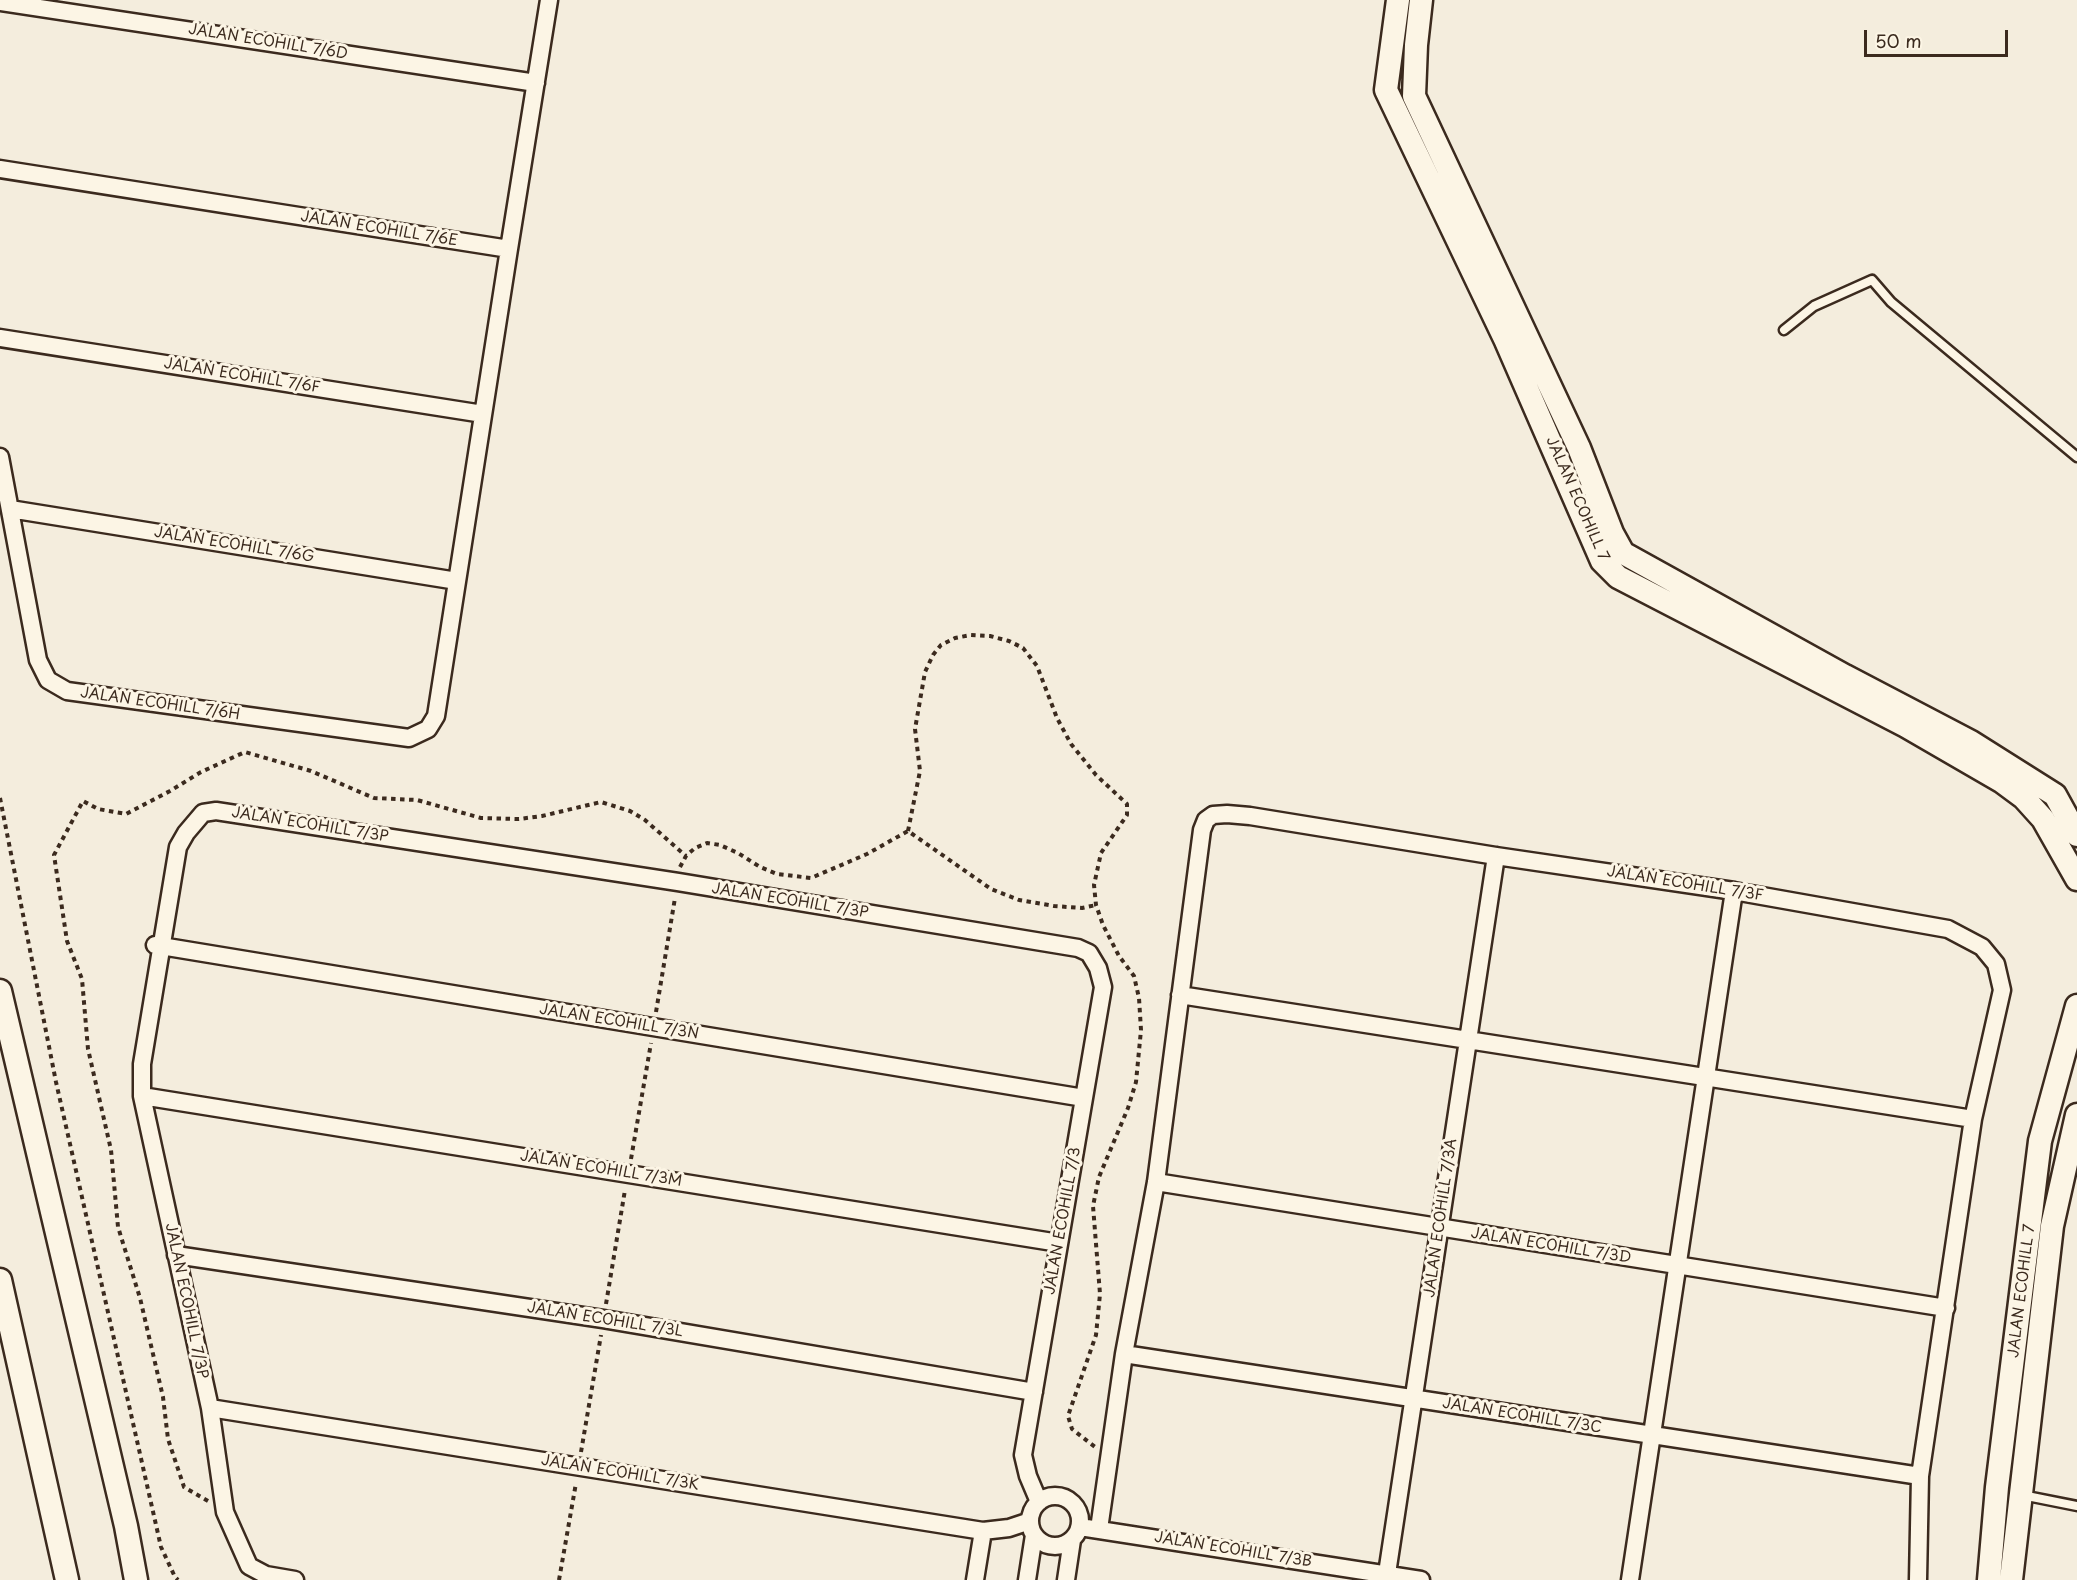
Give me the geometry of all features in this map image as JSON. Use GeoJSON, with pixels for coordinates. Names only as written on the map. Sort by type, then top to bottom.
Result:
{"type":"FeatureCollection","features":[{"type":"Feature","properties":{"kind":"street"},"geometry":{"type":"LineString","coordinates":[[457,581],[549,0]]}},
{"type":"Feature","properties":{"kind":"street","name":"JALAN ECOHILL 7"},"geometry":{"type":"LineString","coordinates":[[1398,0],[1386,90],[1506,341],[1602,561],[1618,577],[1906,726],[2001,781],[2024,798],[2043,819],[2077,879]]}},
{"type":"Feature","properties":{"kind":"street"},"geometry":{"type":"LineString","coordinates":[[1421,0],[1414,96],[1579,448],[1612,533],[1623,553],[1834,670],[1971,742],[2055,795],[2077,835]]}},
{"type":"Feature","properties":{"kind":"street","name":"JALAN ECOHILL 7/6D"},"geometry":{"type":"LineString","coordinates":[[0,2],[536,83]]}},
{"type":"Feature","properties":{"kind":"street","name":"JALAN ECOHILL 7/6E"},"geometry":{"type":"LineString","coordinates":[[0,170],[509,249]]}},
{"type":"Feature","properties":{"kind":"street","name":"JALAN ECOHILL 7/6F"},"geometry":{"type":"LineString","coordinates":[[0,338],[483,414]]}},
{"type":"Feature","properties":{"kind":"street","name":"JALAN ECOHILL 7/6H"},"geometry":{"type":"LineString","coordinates":[[0,457],[38,660],[48,680],[67,692],[409,738],[428,729],[436,716],[457,581]]}},
{"type":"Feature","properties":{"kind":"street","name":"JALAN ECOHILL 7/6G"},"geometry":{"type":"LineString","coordinates":[[10,509],[457,581]]}},
{"type":"Feature","properties":{"kind":"street","name":"JALAN ECOHILL 7/3P"},"geometry":{"type":"LineString","coordinates":[[295,1580],[266,1575],[249,1566],[225,1512],[210,1408],[142,1096],[142,1064],[158,946],[178,847],[186,832],[203,813],[216,811],[676,882],[1078,948]]}},
{"type":"Feature","properties":{"kind":"street","name":"JALAN ECOHILL 7/3F"},"geometry":{"type":"LineString","coordinates":[[1180,995],[1202,830],[1206,820],[1213,815],[1250,816],[1496,856],[1734,891],[1948,929],[1982,947],[1996,964],[2002,990],[1973,1119],[1920,1476],[1918,1580]]}},
{"type":"Feature","properties":{"kind":"street","name":"JALAN ECOHILL 7/3A"},"geometry":{"type":"LineString","coordinates":[[1387,1577],[1496,856]]}},
{"type":"Feature","properties":{"kind":"street"},"geometry":{"type":"LineString","coordinates":[[1630,1580],[1734,891]]}},
{"type":"Feature","properties":{"kind":"street","name":"JALAN ECOHILL 7/3N"},"geometry":{"type":"LineString","coordinates":[[158,946],[1084,1098]]}},
{"type":"Feature","properties":{"kind":"street","name":"JALAN ECOHILL 7/3"},"geometry":{"type":"LineString","coordinates":[[1039,1502],[1028,1476],[1023,1455],[1103,987],[1101,976],[1089,953],[1078,948]]}},
{"type":"Feature","properties":{"kind":"street"},"geometry":{"type":"LineString","coordinates":[[0,990],[126,1526],[136,1580]]}},
{"type":"Feature","properties":{"kind":"street"},"geometry":{"type":"LineString","coordinates":[[1099,1529],[1124,1354],[1156,1182],[1180,995],[1705,1079],[1973,1119]]}},
{"type":"Feature","properties":{"kind":"street","name":"JALAN ECOHILL 7"},"geometry":{"type":"LineString","coordinates":[[1989,1580],[1997,1487],[2040,1141],[2077,1006]]}},
{"type":"Feature","properties":{"kind":"street","name":"JALAN ECOHILL 7/3M"},"geometry":{"type":"LineString","coordinates":[[142,1096],[1059,1243]]}},
{"type":"Feature","properties":{"kind":"street"},"geometry":{"type":"LineString","coordinates":[[2011,1580],[2052,1226],[2077,1115]]}},
{"type":"Feature","properties":{"kind":"street","name":"JALAN ECOHILL 7/3D"},"geometry":{"type":"LineString","coordinates":[[1156,1182],[1946,1308]]}},
{"type":"Feature","properties":{"kind":"street","name":"JALAN ECOHILL 7/3L"},"geometry":{"type":"LineString","coordinates":[[176,1255],[603,1319],[1034,1392]]}},
{"type":"Feature","properties":{"kind":"street"},"geometry":{"type":"LineString","coordinates":[[0,1280],[67,1580]]}},
{"type":"Feature","properties":{"kind":"street","name":"JALAN ECOHILL 7/3C"},"geometry":{"type":"LineString","coordinates":[[1124,1354],[1920,1476]]}},
{"type":"Feature","properties":{"kind":"street","name":"JALAN ECOHILL 7/3K"},"geometry":{"type":"LineString","coordinates":[[210,1408],[983,1531],[1032,1528]]}},
{"type":"Feature","properties":{"kind":"street"},"geometry":{"type":"LineString","coordinates":[[1027,1580],[1034,1507],[1039,1502],[1053,1496],[1068,1500],[1079,1512],[1066,1580]]}},
{"type":"Feature","properties":{"kind":"street"},"geometry":{"type":"LineString","coordinates":[[126,1526],[152,1580]]}},
{"type":"Feature","properties":{"kind":"street"},"geometry":{"type":"LineString","coordinates":[[1032,1528],[1045,1544],[1051,1546],[1058,1546],[1076,1534]]}},
{"type":"Feature","properties":{"kind":"street","name":"JALAN ECOHILL 7/3B"},"geometry":{"type":"LineString","coordinates":[[1076,1534],[1099,1529],[1387,1577],[1421,1580]]}},
{"type":"Feature","properties":{"kind":"street"},"geometry":{"type":"LineString","coordinates":[[975,1580],[983,1531]]}},
{"type":"Feature","properties":{"kind":"lane"},"geometry":{"type":"LineString","coordinates":[[1784,330],[1814,306],[1872,280],[1891,302],[2077,457]]}},
{"type":"Feature","properties":{"kind":"lane"},"geometry":{"type":"LineString","coordinates":[[2022,1495],[2077,1506]]}},
{"type":"Feature","properties":{"kind":"path"},"geometry":{"type":"LineString","coordinates":[[559,1580],[676,882],[686,856],[695,848],[707,843],[720,845],[777,874],[811,878],[867,854],[908,831],[920,771],[915,729],[925,672],[941,645],[955,638],[971,635],[990,636],[1023,648],[1037,666],[1057,718],[1071,744],[1096,775],[1127,804],[1127,815],[1101,853],[1094,885],[1096,905],[1103,925],[1119,956],[1134,976],[1139,998],[1141,1030],[1136,1082],[1128,1108],[1099,1177],[1093,1206],[1100,1294],[1095,1335],[1068,1416],[1072,1429],[1089,1444],[1110,1455]]}},
{"type":"Feature","properties":{"kind":"path"},"geometry":{"type":"LineString","coordinates":[[225,1512],[184,1487],[168,1439],[163,1397],[140,1298],[118,1227],[111,1150],[92,1075],[84,1026],[82,979],[67,941],[54,855],[83,801],[98,809],[126,814],[201,772],[244,752],[311,771],[374,798],[417,800],[481,818],[530,818],[601,801],[630,811],[645,820],[686,856]]}},
{"type":"Feature","properties":{"kind":"path"},"geometry":{"type":"LineString","coordinates":[[0,798],[56,1082],[153,1513],[161,1547],[178,1580]]}},
{"type":"Feature","properties":{"kind":"path"},"geometry":{"type":"LineString","coordinates":[[908,831],[991,889],[1018,900],[1082,908],[1096,905]]}}]}
